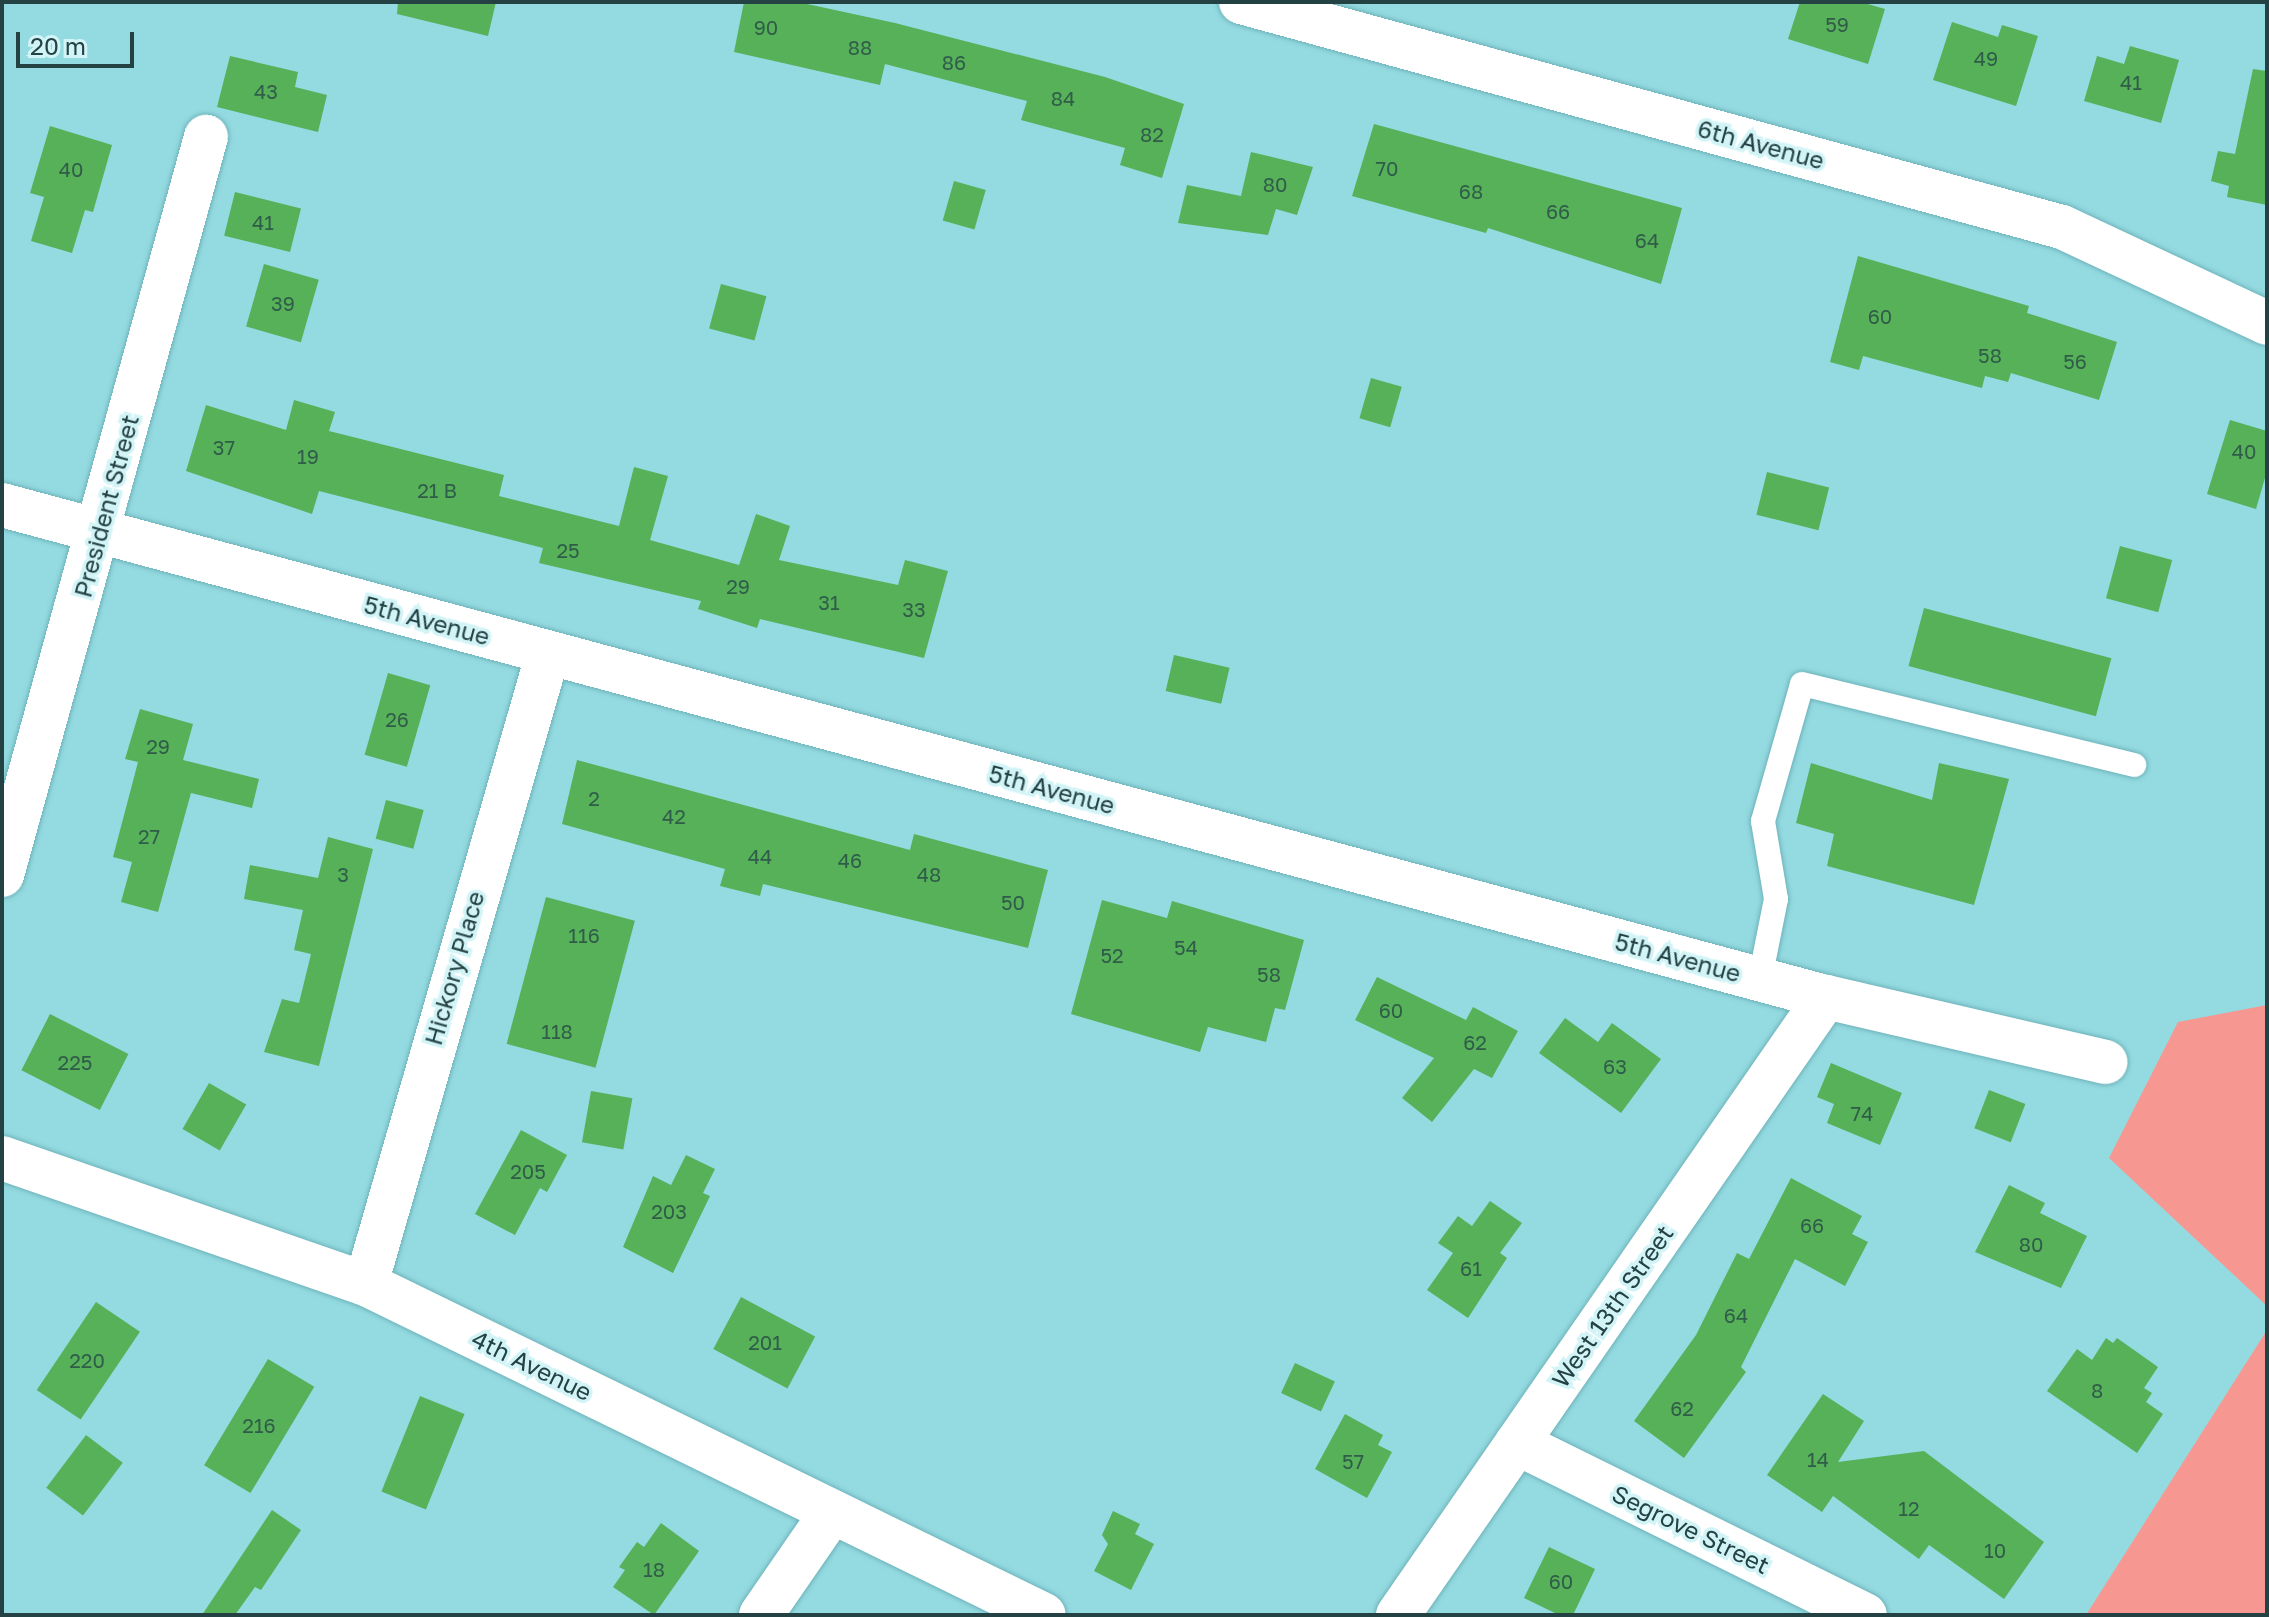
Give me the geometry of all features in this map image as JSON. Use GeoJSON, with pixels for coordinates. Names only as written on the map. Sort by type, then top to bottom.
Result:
{"type":"FeatureCollection","features":[{"type":"Feature","properties":{"kind":"street","name":"6th Avenue"},"geometry":{"type":"LineString","coordinates":[[1241,2],[2062,227],[2267,323]]}},
{"type":"Feature","properties":{"kind":"street","name":"President Street"},"geometry":{"type":"LineString","coordinates":[[2,875],[100,530],[206,137]]}},
{"type":"Feature","properties":{"kind":"street","name":"5th Avenue"},"geometry":{"type":"LineString","coordinates":[[2,505],[1826,997],[2106,1062]]}},
{"type":"Feature","properties":{"kind":"street","name":"Hickory Place"},"geometry":{"type":"LineString","coordinates":[[366,1284],[548,653]]}},
{"type":"Feature","properties":{"kind":"street","name":"West 13th Street"},"geometry":{"type":"LineString","coordinates":[[1398,1615],[1826,997]]}},
{"type":"Feature","properties":{"kind":"street","name":"4th Avenue"},"geometry":{"type":"LineString","coordinates":[[2,1158],[366,1284],[1044,1615]]}},
{"type":"Feature","properties":{"kind":"street","name":"Segrove Street"},"geometry":{"type":"LineString","coordinates":[[1517,1443],[1865,1615]]}},
{"type":"Feature","properties":{"kind":"street"},"geometry":{"type":"LineString","coordinates":[[761,1615],[832,1512]]}},
{"type":"Feature","properties":{"kind":"lane"},"geometry":{"type":"LineString","coordinates":[[1760,979],[1776,899],[1763,821],[1802,684],[2134,765]]}},
{"type":"Feature","properties":{"kind":"shaded area"},"geometry":{"type":"Polygon","coordinates":[[[2267,1005],[2267,1306],[2109,1158],[2178,1022],[2267,1005]]]}},
{"type":"Feature","properties":{"kind":"shaded area"},"geometry":{"type":"Polygon","coordinates":[[[2267,1330],[2267,1615],[2086,1615],[2267,1330]]]}},
{"type":"Feature","properties":{"kind":"building"},"geometry":{"type":"Polygon","coordinates":[[[398,2],[496,2],[488,36],[397,14],[398,2]]]}},
{"type":"Feature","properties":{"kind":"building"},"geometry":{"type":"Polygon","coordinates":[[[744,2],[798,2],[895,23],[1105,77],[1184,104],[1162,178],[1120,165],[1125,148],[1021,120],[1027,101],[885,64],[880,85],[734,52],[744,2]]]}},
{"type":"Feature","properties":{"kind":"building"},"geometry":{"type":"Polygon","coordinates":[[[1800,2],[1861,2],[1885,9],[1868,64],[1788,39],[1800,2]]]}},
{"type":"Feature","properties":{"kind":"building"},"geometry":{"type":"Polygon","coordinates":[[[1952,22],[1998,37],[2002,25],[2038,36],[2016,106],[1933,80],[1952,22]]]}},
{"type":"Feature","properties":{"kind":"building"},"geometry":{"type":"Polygon","coordinates":[[[2130,46],[2179,60],[2161,123],[2084,101],[2097,56],[2124,64],[2130,46]]]}},
{"type":"Feature","properties":{"kind":"building"},"geometry":{"type":"Polygon","coordinates":[[[230,56],[298,72],[295,87],[327,95],[318,132],[217,107],[230,56]]]}},
{"type":"Feature","properties":{"kind":"building"},"geometry":{"type":"Polygon","coordinates":[[[2253,69],[2267,71],[2267,205],[2227,197],[2229,186],[2211,181],[2218,151],[2235,154],[2253,69]]]}},
{"type":"Feature","properties":{"kind":"building"},"geometry":{"type":"Polygon","coordinates":[[[1374,124],[1682,208],[1661,284],[1488,228],[1486,233],[1352,196],[1374,124]]]}},
{"type":"Feature","properties":{"kind":"building"},"geometry":{"type":"Polygon","coordinates":[[[50,126],[112,145],[93,212],[85,210],[72,253],[31,241],[44,197],[30,193],[50,126]]]}},
{"type":"Feature","properties":{"kind":"building"},"geometry":{"type":"Polygon","coordinates":[[[1251,152],[1313,167],[1297,215],[1276,209],[1268,235],[1178,223],[1187,185],[1241,196],[1251,152]]]}},
{"type":"Feature","properties":{"kind":"building"},"geometry":{"type":"Polygon","coordinates":[[[954,181],[986,190],[974,230],[943,220],[954,181]]]}},
{"type":"Feature","properties":{"kind":"building"},"geometry":{"type":"Polygon","coordinates":[[[235,192],[301,208],[290,252],[224,236],[235,192]]]}},
{"type":"Feature","properties":{"kind":"building"},"geometry":{"type":"Polygon","coordinates":[[[1858,256],[2029,306],[2027,313],[2117,342],[2099,400],[2011,373],[2008,382],[1985,376],[1982,388],[1863,356],[1859,370],[1830,362],[1858,256]]]}},
{"type":"Feature","properties":{"kind":"building"},"geometry":{"type":"Polygon","coordinates":[[[264,264],[319,280],[301,342],[246,326],[264,264]]]}},
{"type":"Feature","properties":{"kind":"building"},"geometry":{"type":"Polygon","coordinates":[[[721,284],[766,296],[754,341],[709,328],[721,284]]]}},
{"type":"Feature","properties":{"kind":"building"},"geometry":{"type":"Polygon","coordinates":[[[1371,378],[1402,387],[1390,427],[1359,418],[1371,378]]]}},
{"type":"Feature","properties":{"kind":"building"},"geometry":{"type":"Polygon","coordinates":[[[294,400],[335,412],[329,431],[504,475],[499,496],[619,526],[634,467],[668,476],[650,540],[739,565],[756,514],[790,526],[779,560],[898,585],[905,560],[948,571],[924,658],[760,619],[757,628],[698,609],[701,601],[539,563],[543,548],[319,491],[312,514],[186,471],[206,405],[286,430],[294,400]]]}},
{"type":"Feature","properties":{"kind":"building"},"geometry":{"type":"Polygon","coordinates":[[[2230,420],[2267,431],[2267,471],[2256,509],[2207,494],[2230,420]]]}},
{"type":"Feature","properties":{"kind":"building"},"geometry":{"type":"Polygon","coordinates":[[[1767,472],[1829,487],[1818,530],[1756,515],[1767,472]]]}},
{"type":"Feature","properties":{"kind":"building"},"geometry":{"type":"Polygon","coordinates":[[[2120,546],[2172,560],[2158,612],[2106,598],[2120,546]]]}},
{"type":"Feature","properties":{"kind":"building"},"geometry":{"type":"Polygon","coordinates":[[[1924,608],[2111,658],[2096,716],[1908,666],[1924,608]]]}},
{"type":"Feature","properties":{"kind":"building"},"geometry":{"type":"Polygon","coordinates":[[[1174,655],[1230,668],[1221,704],[1166,691],[1174,655]]]}},
{"type":"Feature","properties":{"kind":"building"},"geometry":{"type":"Polygon","coordinates":[[[388,673],[430,685],[407,767],[365,755],[388,673]]]}},
{"type":"Feature","properties":{"kind":"building"},"geometry":{"type":"Polygon","coordinates":[[[140,709],[193,724],[183,760],[259,779],[252,808],[191,793],[158,912],[121,902],[132,862],[113,857],[138,762],[125,759],[140,709]]]}},
{"type":"Feature","properties":{"kind":"building"},"geometry":{"type":"Polygon","coordinates":[[[577,760],[910,850],[914,834],[1048,870],[1028,948],[763,884],[760,896],[720,886],[725,869],[562,824],[577,760]]]}},
{"type":"Feature","properties":{"kind":"building"},"geometry":{"type":"Polygon","coordinates":[[[1811,763],[1932,800],[1939,763],[2009,779],[1974,905],[1827,866],[1834,834],[1796,823],[1811,763]]]}},
{"type":"Feature","properties":{"kind":"building"},"geometry":{"type":"Polygon","coordinates":[[[386,800],[424,810],[413,849],[376,839],[386,800]]]}},
{"type":"Feature","properties":{"kind":"building"},"geometry":{"type":"Polygon","coordinates":[[[328,837],[373,849],[319,1066],[264,1052],[282,999],[299,1003],[311,954],[294,950],[303,910],[244,899],[250,865],[318,878],[328,837]]]}},
{"type":"Feature","properties":{"kind":"building"},"geometry":{"type":"Polygon","coordinates":[[[546,897],[635,921],[596,1068],[507,1044],[546,897]]]}},
{"type":"Feature","properties":{"kind":"building"},"geometry":{"type":"Polygon","coordinates":[[[1102,900],[1167,918],[1172,901],[1304,940],[1285,1010],[1275,1008],[1266,1042],[1208,1027],[1200,1052],[1071,1014],[1102,900]]]}},
{"type":"Feature","properties":{"kind":"building"},"geometry":{"type":"Polygon","coordinates":[[[1377,977],[1466,1020],[1473,1007],[1518,1031],[1492,1078],[1474,1069],[1432,1122],[1402,1098],[1434,1058],[1355,1020],[1377,977]]]}},
{"type":"Feature","properties":{"kind":"building"},"geometry":{"type":"Polygon","coordinates":[[[50,1014],[128,1054],[100,1110],[21,1070],[50,1014]]]}},
{"type":"Feature","properties":{"kind":"building"},"geometry":{"type":"Polygon","coordinates":[[[1565,1018],[1598,1042],[1612,1023],[1661,1059],[1621,1113],[1539,1053],[1565,1018]]]}},
{"type":"Feature","properties":{"kind":"building"},"geometry":{"type":"Polygon","coordinates":[[[1831,1063],[1902,1093],[1880,1145],[1827,1123],[1834,1104],[1817,1097],[1831,1063]]]}},
{"type":"Feature","properties":{"kind":"building"},"geometry":{"type":"Polygon","coordinates":[[[209,1083],[246,1104],[220,1150],[182,1129],[209,1083]]]}},
{"type":"Feature","properties":{"kind":"building"},"geometry":{"type":"Polygon","coordinates":[[[1989,1090],[2025,1104],[2011,1142],[1974,1128],[1989,1090]]]}},
{"type":"Feature","properties":{"kind":"building"},"geometry":{"type":"Polygon","coordinates":[[[591,1091],[632,1098],[623,1150],[582,1142],[591,1091]]]}},
{"type":"Feature","properties":{"kind":"building"},"geometry":{"type":"Polygon","coordinates":[[[521,1130],[567,1155],[547,1192],[540,1188],[515,1235],[475,1214],[521,1130]]]}},
{"type":"Feature","properties":{"kind":"building"},"geometry":{"type":"Polygon","coordinates":[[[686,1155],[715,1169],[703,1193],[710,1196],[673,1273],[623,1247],[653,1176],[671,1185],[686,1155]]]}},
{"type":"Feature","properties":{"kind":"building"},"geometry":{"type":"Polygon","coordinates":[[[1791,1178],[1862,1216],[1852,1234],[1868,1242],[1845,1286],[1795,1259],[1741,1367],[1746,1372],[1684,1458],[1634,1421],[1696,1335],[1737,1253],[1749,1259],[1791,1178]]]}},
{"type":"Feature","properties":{"kind":"building"},"geometry":{"type":"Polygon","coordinates":[[[2009,1185],[2045,1203],[2040,1213],[2087,1236],[2061,1288],[1975,1252],[2009,1185]]]}},
{"type":"Feature","properties":{"kind":"building"},"geometry":{"type":"Polygon","coordinates":[[[1490,1201],[1522,1223],[1500,1253],[1507,1258],[1468,1318],[1427,1290],[1453,1253],[1438,1243],[1458,1216],[1472,1226],[1490,1201]]]}},
{"type":"Feature","properties":{"kind":"building"},"geometry":{"type":"Polygon","coordinates":[[[741,1297],[815,1336],[787,1389],[713,1349],[741,1297]]]}},
{"type":"Feature","properties":{"kind":"building"},"geometry":{"type":"Polygon","coordinates":[[[96,1302],[140,1332],[81,1420],[37,1390],[96,1302]]]}},
{"type":"Feature","properties":{"kind":"building"},"geometry":{"type":"Polygon","coordinates":[[[2106,1338],[2113,1343],[2117,1338],[2158,1367],[2144,1388],[2152,1393],[2146,1402],[2163,1414],[2137,1453],[2047,1391],[2077,1349],[2092,1360],[2106,1338]]]}},
{"type":"Feature","properties":{"kind":"building"},"geometry":{"type":"Polygon","coordinates":[[[268,1359],[314,1387],[250,1493],[204,1465],[268,1359]]]}},
{"type":"Feature","properties":{"kind":"building"},"geometry":{"type":"Polygon","coordinates":[[[1295,1363],[1335,1382],[1321,1412],[1281,1393],[1295,1363]]]}},
{"type":"Feature","properties":{"kind":"building"},"geometry":{"type":"Polygon","coordinates":[[[1823,1394],[1864,1421],[1838,1462],[1924,1451],[2044,1542],[2004,1599],[1929,1545],[1919,1559],[1833,1496],[1822,1512],[1767,1475],[1823,1394]]]}},
{"type":"Feature","properties":{"kind":"building"},"geometry":{"type":"Polygon","coordinates":[[[420,1396],[465,1414],[426,1509],[381,1491],[420,1396]]]}},
{"type":"Feature","properties":{"kind":"building"},"geometry":{"type":"Polygon","coordinates":[[[1345,1414],[1383,1435],[1378,1445],[1392,1452],[1367,1498],[1315,1469],[1345,1414]]]}},
{"type":"Feature","properties":{"kind":"building"},"geometry":{"type":"Polygon","coordinates":[[[86,1435],[123,1463],[83,1515],[46,1488],[86,1435]]]}},
{"type":"Feature","properties":{"kind":"building"},"geometry":{"type":"Polygon","coordinates":[[[272,1510],[301,1530],[261,1590],[255,1587],[235,1615],[202,1615],[272,1510]]]}},
{"type":"Feature","properties":{"kind":"building"},"geometry":{"type":"Polygon","coordinates":[[[1113,1511],[1140,1524],[1135,1534],[1154,1544],[1131,1590],[1094,1571],[1108,1544],[1102,1535],[1113,1511]]]}},
{"type":"Feature","properties":{"kind":"building"},"geometry":{"type":"Polygon","coordinates":[[[661,1523],[699,1551],[654,1615],[613,1587],[625,1570],[619,1567],[637,1542],[644,1547],[661,1523]]]}},
{"type":"Feature","properties":{"kind":"building"},"geometry":{"type":"Polygon","coordinates":[[[1549,1547],[1595,1569],[1573,1615],[1559,1615],[1524,1598],[1549,1547]]]}}]}
